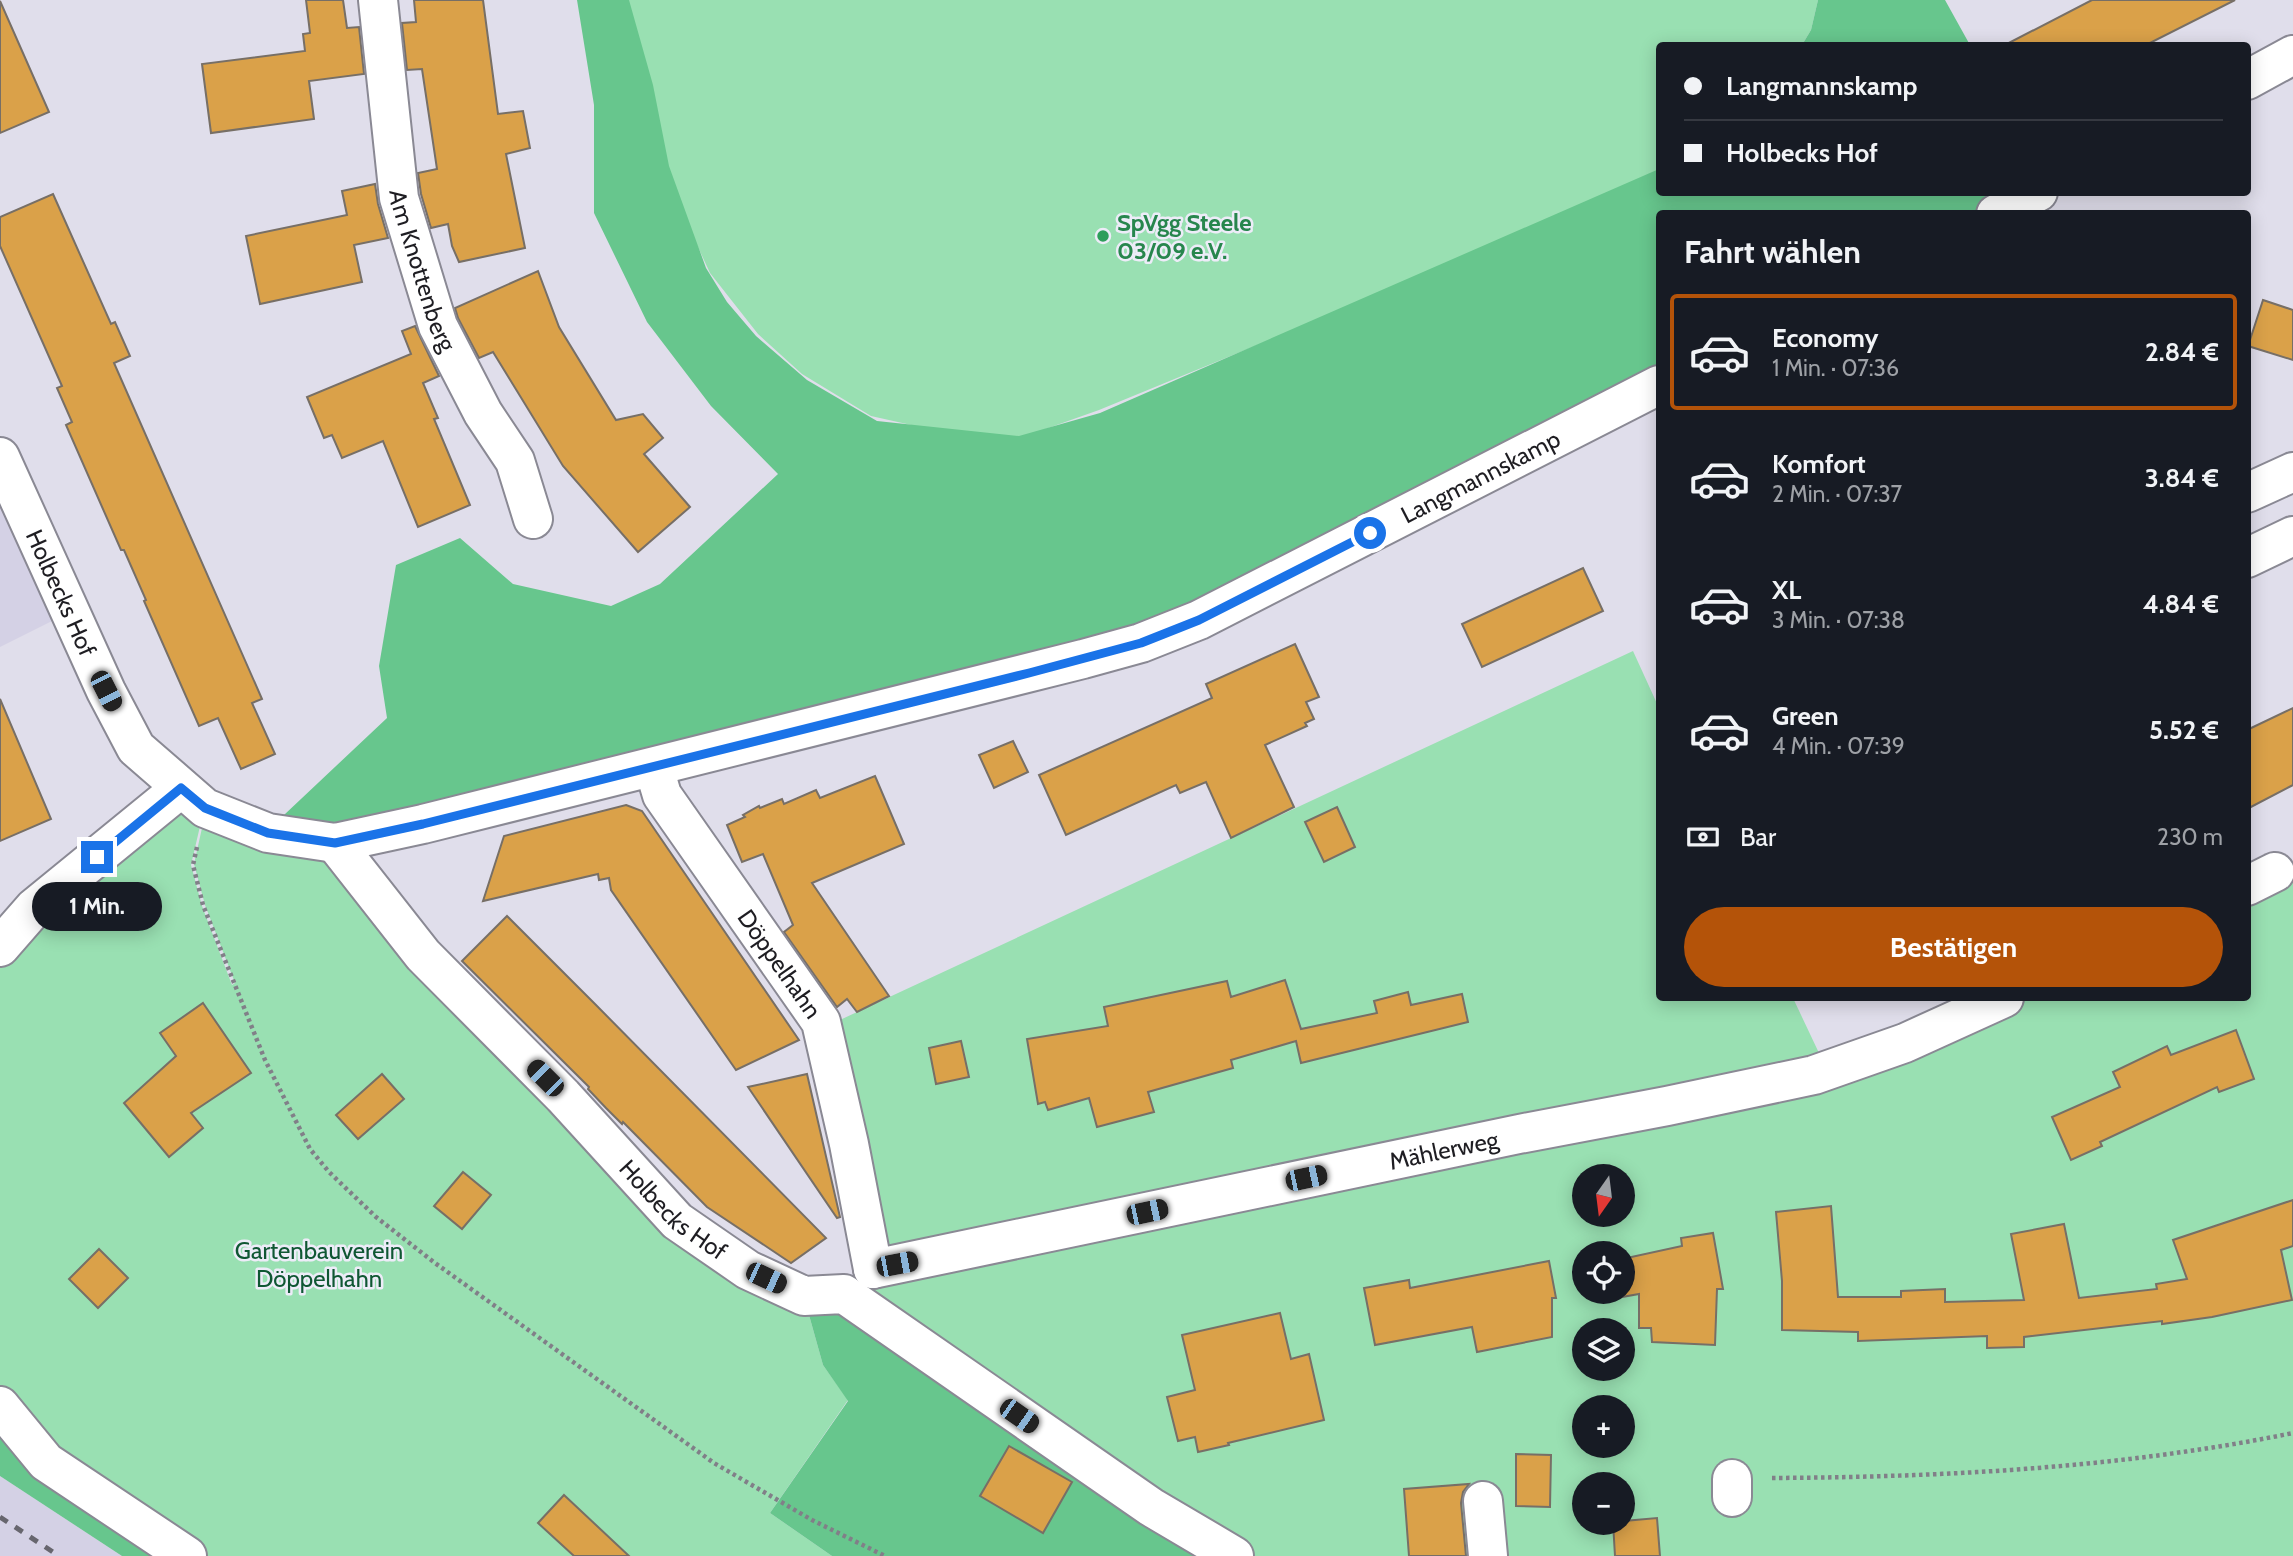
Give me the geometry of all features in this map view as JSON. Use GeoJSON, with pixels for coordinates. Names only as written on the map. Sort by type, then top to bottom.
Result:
{"type":"FeatureCollection","features":[{"type":"Feature","properties":{"kind":"street","name":"Am Knottenberg"},"geometry":{"type":"LineString","coordinates":[[378,0],[399,198],[438,326],[483,413],[515,461],[534,519]]}},
{"type":"Feature","properties":{"kind":"street"},"geometry":{"type":"LineString","coordinates":[[2251,78],[2293,55]]}},
{"type":"Feature","properties":{"kind":"street"},"geometry":{"type":"LineString","coordinates":[[2004,210],[2030,196]]}},
{"type":"Feature","properties":{"kind":"street","name":"Langmannskamp"},"geometry":{"type":"LineString","coordinates":[[335,843],[654,768],[1141,643],[1199,620],[1656,387]]}},
{"type":"Feature","properties":{"kind":"street","name":"Holbecks Hof"},"geometry":{"type":"LineString","coordinates":[[0,457],[106,691],[135,748],[193,798],[268,833],[335,843],[423,955],[563,1096],[677,1222],[748,1270],[804,1296],[844,1294]]}},
{"type":"Feature","properties":{"kind":"street"},"geometry":{"type":"LineString","coordinates":[[2251,491],[2293,472]]}},
{"type":"Feature","properties":{"kind":"street"},"geometry":{"type":"LineString","coordinates":[[2251,556],[2293,536]]}},
{"type":"Feature","properties":{"kind":"street","name":"Döppelhahn"},"geometry":{"type":"LineString","coordinates":[[654,768],[662,795],[821,1022],[849,1144],[873,1269]]}},
{"type":"Feature","properties":{"kind":"street"},"geometry":{"type":"LineString","coordinates":[[0,947],[34,908],[193,798]]}},
{"type":"Feature","properties":{"kind":"street","name":"Mählerweg"},"geometry":{"type":"LineString","coordinates":[[873,1269],[1519,1133],[1814,1075],[1905,1043],[1997,1001]]}},
{"type":"Feature","properties":{"kind":"street"},"geometry":{"type":"LineString","coordinates":[[873,1269],[844,1294],[1150,1507],[1234,1556]]}},
{"type":"Feature","properties":{"kind":"street"},"geometry":{"type":"LineString","coordinates":[[0,1406],[46,1462],[187,1556]]}},
{"type":"Feature","properties":{"kind":"street"},"geometry":{"type":"LineString","coordinates":[[1483,1501],[1488,1556]]}},
{"type":"Feature","properties":{"kind":"path"},"geometry":{"type":"LineString","coordinates":[[193,798],[193,865],[203,905],[269,1070],[310,1149],[328,1172],[376,1217],[435,1263],[714,1463],[812,1520],[885,1556]]}},
{"type":"Feature","properties":{"kind":"path"},"geometry":{"type":"LineString","coordinates":[[1732,1488],[2068,1466],[2185,1452],[2293,1433]]}},
{"type":"Feature","properties":{"kind":"shaded area"},"geometry":{"type":"Polygon","coordinates":[[[0,456],[72,611],[0,647],[0,456]]]}},
{"type":"Feature","properties":{"kind":"shaded area"},"geometry":{"type":"Polygon","coordinates":[[[0,1476],[122,1556],[0,1556],[0,1476]]]}},
{"type":"Feature","properties":{"kind":"green space"},"geometry":{"type":"Polygon","coordinates":[[[577,0],[629,0],[653,85],[669,166],[706,268],[727,302],[756,336],[807,380],[877,421],[1019,436],[1100,413],[1656,170],[1656,196],[2026,196],[1996,210],[1656,210],[1656,381],[1196,623],[421,823],[267,831],[387,718],[379,666],[396,565],[460,538],[513,584],[611,606],[660,584],[778,474],[711,406],[647,322],[594,213],[594,105],[577,0]]]}},
{"type":"Feature","properties":{"kind":"green space","name":"SpVgg Steele 03/09 e.V."},"geometry":{"type":"Polygon","coordinates":[[[584,0],[1818,0],[1811,30],[1804,42],[1656,42],[1656,171],[1636,184],[1350,307],[1099,410],[1023,437],[938,431],[871,416],[802,374],[758,334],[710,273],[584,0]]]}},
{"type":"Feature","properties":{"kind":"green space"},"geometry":{"type":"Polygon","coordinates":[[[1818,0],[1945,0],[1968,42],[1804,42],[1811,30],[1818,0]]]}},
{"type":"Feature","properties":{"kind":"green space"},"geometry":{"type":"Polygon","coordinates":[[[1633,651],[1656,701],[1656,1001],[1794,1001],[1827,1070],[2004,1001],[2251,1001],[2251,892],[2293,874],[2293,1556],[1237,1556],[845,1294],[873,1269],[827,1026],[1633,651]]]}},
{"type":"Feature","properties":{"kind":"green space","name":"Gartenbauverein Döppelhahn"},"geometry":{"type":"Polygon","coordinates":[[[180,788],[204,809],[191,865],[202,906],[232,985],[235,983],[205,905],[194,864],[206,810],[335,844],[676,1221],[804,1297],[823,1365],[848,1400],[770,1513],[832,1556],[190,1556],[0,1404],[0,949],[180,788]]]}},
{"type":"Feature","properties":{"kind":"green space"},"geometry":{"type":"Polygon","coordinates":[[[844,1295],[1230,1556],[832,1556],[770,1513],[848,1401],[823,1365],[804,1297],[844,1295]]]}},
{"type":"Feature","properties":{"kind":"green space"},"geometry":{"type":"Polygon","coordinates":[[[0,1407],[186,1556],[122,1556],[0,1476],[0,1407]]]}},
{"type":"Feature","properties":{"kind":"building"},"geometry":{"type":"Polygon","coordinates":[[[306,0],[343,0],[347,28],[359,27],[364,74],[309,81],[314,119],[211,133],[202,64],[305,51],[303,34],[310,33],[306,0]]]}},
{"type":"Feature","properties":{"kind":"building"},"geometry":{"type":"Polygon","coordinates":[[[414,0],[483,0],[498,114],[523,111],[530,148],[506,154],[525,248],[459,262],[452,246],[448,224],[431,228],[418,173],[437,169],[422,69],[407,70],[402,23],[416,22],[414,0]]]}},
{"type":"Feature","properties":{"kind":"building"},"geometry":{"type":"Polygon","coordinates":[[[2092,0],[2235,0],[2152,42],[2011,42],[2092,0]]]}},
{"type":"Feature","properties":{"kind":"building"},"geometry":{"type":"Polygon","coordinates":[[[0,1],[49,112],[0,133],[0,1]]]}},
{"type":"Feature","properties":{"kind":"building"},"geometry":{"type":"Polygon","coordinates":[[[375,184],[388,238],[354,245],[362,282],[260,304],[246,236],[347,215],[342,191],[375,184]]]}},
{"type":"Feature","properties":{"kind":"building"},"geometry":{"type":"Polygon","coordinates":[[[53,194],[111,324],[115,322],[130,356],[114,363],[262,699],[252,703],[275,754],[241,769],[218,718],[199,726],[124,550],[121,550],[66,425],[72,422],[57,388],[62,386],[0,246],[0,217],[53,194]]]}},
{"type":"Feature","properties":{"kind":"building"},"geometry":{"type":"Polygon","coordinates":[[[538,271],[559,327],[616,420],[643,414],[663,438],[644,454],[690,507],[638,552],[563,466],[493,352],[479,358],[458,318],[455,308],[538,271]]]}},
{"type":"Feature","properties":{"kind":"building"},"geometry":{"type":"Polygon","coordinates":[[[2263,300],[2293,310],[2293,360],[2251,347],[2251,337],[2263,300]]]}},
{"type":"Feature","properties":{"kind":"building"},"geometry":{"type":"Polygon","coordinates":[[[415,326],[439,376],[423,383],[438,418],[434,419],[470,505],[418,527],[383,441],[342,458],[332,435],[324,438],[307,397],[411,354],[402,331],[415,326]]]}},
{"type":"Feature","properties":{"kind":"building"},"geometry":{"type":"Polygon","coordinates":[[[1583,568],[1603,611],[1482,667],[1462,624],[1583,568]]]}},
{"type":"Feature","properties":{"kind":"building"},"geometry":{"type":"Polygon","coordinates":[[[1295,644],[1319,697],[1306,702],[1314,719],[1305,723],[1307,726],[1265,745],[1294,807],[1231,838],[1206,782],[1180,793],[1176,785],[1066,835],[1039,775],[1212,698],[1206,684],[1295,644]]]}},
{"type":"Feature","properties":{"kind":"building"},"geometry":{"type":"Polygon","coordinates":[[[0,699],[51,819],[0,841],[0,699]]]}},
{"type":"Feature","properties":{"kind":"building"},"geometry":{"type":"Polygon","coordinates":[[[2293,708],[2293,785],[2251,807],[2251,728],[2293,708]]]}},
{"type":"Feature","properties":{"kind":"building"},"geometry":{"type":"Polygon","coordinates":[[[1013,741],[1028,772],[994,788],[979,755],[1013,741]]]}},
{"type":"Feature","properties":{"kind":"building"},"geometry":{"type":"Polygon","coordinates":[[[875,776],[904,844],[812,883],[889,996],[857,1012],[847,999],[837,1007],[784,932],[793,925],[763,854],[742,862],[727,825],[745,817],[743,815],[759,806],[760,808],[782,799],[784,804],[816,790],[820,798],[875,776]]]}},
{"type":"Feature","properties":{"kind":"building"},"geometry":{"type":"Polygon","coordinates":[[[626,805],[642,811],[799,1040],[736,1070],[611,890],[609,878],[599,880],[598,874],[483,901],[504,836],[626,805]]]}},
{"type":"Feature","properties":{"kind":"building"},"geometry":{"type":"Polygon","coordinates":[[[1337,807],[1355,847],[1324,862],[1305,822],[1337,807]]]}},
{"type":"Feature","properties":{"kind":"building"},"geometry":{"type":"Polygon","coordinates":[[[507,916],[826,1238],[791,1263],[707,1207],[606,1108],[589,1087],[462,961],[507,916]]]}},
{"type":"Feature","properties":{"kind":"building"},"geometry":{"type":"Polygon","coordinates":[[[1285,980],[1301,1029],[1377,1013],[1374,1001],[1408,992],[1411,1005],[1462,994],[1468,1022],[1301,1063],[1296,1041],[1231,1060],[1233,1068],[1148,1092],[1154,1112],[1097,1127],[1089,1098],[1048,1110],[1045,1102],[1038,1104],[1027,1039],[1108,1026],[1104,1007],[1227,981],[1231,997],[1285,980]]]}},
{"type":"Feature","properties":{"kind":"building"},"geometry":{"type":"Polygon","coordinates":[[[203,1003],[251,1073],[191,1113],[203,1128],[169,1157],[124,1103],[176,1056],[160,1033],[203,1003]]]}},
{"type":"Feature","properties":{"kind":"building"},"geometry":{"type":"Polygon","coordinates":[[[2236,1030],[2254,1079],[2219,1092],[2217,1087],[2100,1142],[2102,1146],[2071,1160],[2052,1117],[2120,1087],[2113,1072],[2167,1046],[2171,1055],[2236,1030]]]}},
{"type":"Feature","properties":{"kind":"building"},"geometry":{"type":"Polygon","coordinates":[[[961,1041],[969,1077],[936,1084],[929,1048],[961,1041]]]}},
{"type":"Feature","properties":{"kind":"building"},"geometry":{"type":"Polygon","coordinates":[[[382,1074],[404,1099],[358,1139],[336,1115],[382,1074]]]}},
{"type":"Feature","properties":{"kind":"building"},"geometry":{"type":"Polygon","coordinates":[[[807,1074],[840,1217],[837,1218],[748,1087],[807,1074]]]}},
{"type":"Feature","properties":{"kind":"building"},"geometry":{"type":"Polygon","coordinates":[[[463,1172],[491,1195],[462,1229],[434,1206],[463,1172]]]}},
{"type":"Feature","properties":{"kind":"building"},"geometry":{"type":"Polygon","coordinates":[[[2293,1200],[2293,1246],[2281,1250],[2292,1300],[2212,1317],[2162,1324],[2162,1321],[2024,1337],[2024,1347],[1987,1348],[1987,1336],[1858,1341],[1858,1332],[1782,1330],[1782,1281],[1776,1212],[1831,1206],[1838,1297],[1901,1297],[1901,1291],[1945,1289],[1945,1302],[2024,1300],[2011,1234],[2064,1224],[2079,1298],[2157,1289],[2156,1284],[2187,1279],[2173,1240],[2293,1200]]]}},
{"type":"Feature","properties":{"kind":"building"},"geometry":{"type":"Polygon","coordinates":[[[1713,1233],[1723,1289],[1717,1289],[1715,1345],[1652,1342],[1651,1328],[1639,1328],[1639,1294],[1635,1295],[1635,1256],[1682,1246],[1681,1238],[1713,1233]]]}},
{"type":"Feature","properties":{"kind":"building"},"geometry":{"type":"Polygon","coordinates":[[[99,1249],[128,1278],[98,1308],[69,1279],[99,1249]]]}},
{"type":"Feature","properties":{"kind":"building"},"geometry":{"type":"Polygon","coordinates":[[[1549,1261],[1556,1298],[1552,1298],[1552,1337],[1477,1352],[1472,1327],[1375,1345],[1364,1288],[1409,1280],[1410,1288],[1549,1261]]]}},
{"type":"Feature","properties":{"kind":"building"},"geometry":{"type":"Polygon","coordinates":[[[1280,1313],[1291,1359],[1309,1354],[1324,1420],[1198,1452],[1195,1437],[1178,1441],[1167,1397],[1195,1390],[1182,1335],[1280,1313]]]}},
{"type":"Feature","properties":{"kind":"building"},"geometry":{"type":"Polygon","coordinates":[[[1009,1446],[1072,1482],[1043,1533],[980,1496],[1009,1446]]]}},
{"type":"Feature","properties":{"kind":"building"},"geometry":{"type":"Polygon","coordinates":[[[1516,1454],[1551,1455],[1550,1507],[1516,1506],[1516,1454]]]}},
{"type":"Feature","properties":{"kind":"building"},"geometry":{"type":"Polygon","coordinates":[[[1469,1484],[1463,1492],[1461,1503],[1466,1556],[1409,1556],[1404,1489],[1469,1484]]]}},
{"type":"Feature","properties":{"kind":"building"},"geometry":{"type":"Polygon","coordinates":[[[564,1495],[629,1556],[574,1556],[538,1523],[564,1495]]]}},
{"type":"Feature","properties":{"kind":"building"},"geometry":{"type":"Polygon","coordinates":[[[1657,1518],[1660,1556],[1615,1556],[1614,1535],[1635,1535],[1635,1520],[1657,1518]]]}},
{"type":"Feature","properties":{"kind":"railway"},"geometry":{"type":"LineString","coordinates":[[0,1517],[59,1556]]}},
{"type":"Feature","properties":{"kind":"place","name":"SpVgg Steele 03/09 e.V."},"geometry":{"type":"Point","coordinates":[1103,236]}},
{"type":"Feature","properties":{"kind":"route"},"geometry":{"type":"LineString","coordinates":[[97,857],[181,788],[205,808],[268,833],[335,843],[654,768],[1029,673],[1141,643],[1199,620],[1370,533]]}}]}
